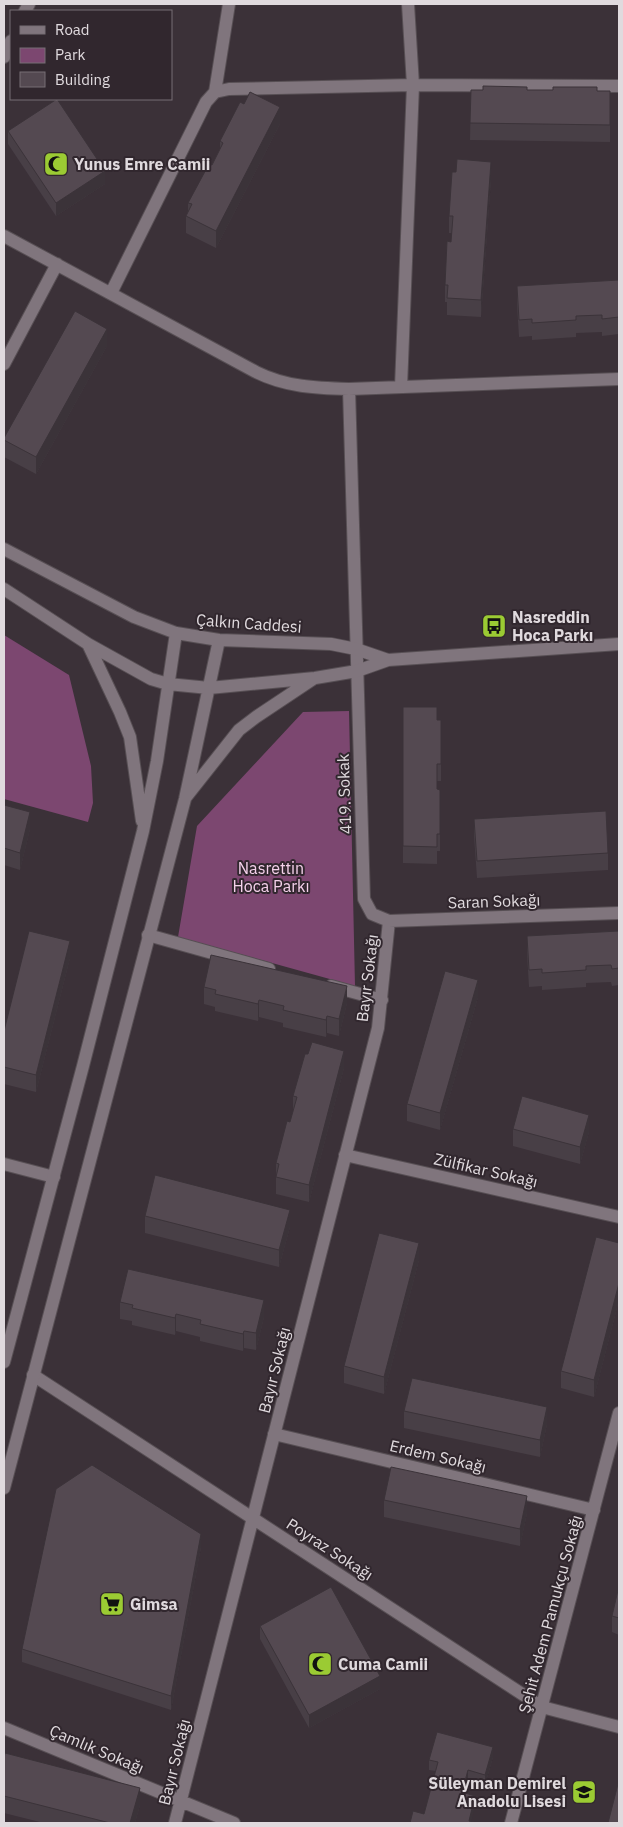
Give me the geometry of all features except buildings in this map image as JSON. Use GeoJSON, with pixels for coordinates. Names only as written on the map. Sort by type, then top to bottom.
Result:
{"type":"FeatureCollection","features":[{"type":"Feature","properties":{"kind":"street"},"geometry":{"type":"LineString","coordinates":[[112,293],[206,102],[215,92],[229,4]]}},
{"type":"Feature","properties":{"kind":"street"},"geometry":{"type":"LineString","coordinates":[[401,387],[413,86],[408,4]]}},
{"type":"Feature","properties":{"kind":"street"},"geometry":{"type":"LineString","coordinates":[[4,57],[10,43]]}},
{"type":"Feature","properties":{"kind":"street"},"geometry":{"type":"LineString","coordinates":[[215,92],[229,89],[413,86],[619,86]]}},
{"type":"Feature","properties":{"kind":"street"},"geometry":{"type":"LineString","coordinates":[[4,236],[269,379],[295,386],[349,389],[619,379]]}},
{"type":"Feature","properties":{"kind":"street"},"geometry":{"type":"LineString","coordinates":[[4,364],[57,264]]}},
{"type":"Feature","properties":{"kind":"street","name":"419. Sokak"},"geometry":{"type":"LineString","coordinates":[[349,389],[364,899],[372,914]]}},
{"type":"Feature","properties":{"kind":"street","name":"Çalkın Caddesi"},"geometry":{"type":"LineString","coordinates":[[4,549],[134,617],[176,633],[219,640],[331,644],[356,649],[388,660]]}},
{"type":"Feature","properties":{"kind":"street","name":"Çalkın Caddesi"},"geometry":{"type":"LineString","coordinates":[[4,590],[88,644],[151,679],[168,684],[209,688],[315,678],[357,671],[388,660],[619,644]]}},
{"type":"Feature","properties":{"kind":"street"},"geometry":{"type":"LineString","coordinates":[[4,1362],[54,1178],[143,831],[157,761],[176,633]]}},
{"type":"Feature","properties":{"kind":"street"},"geometry":{"type":"LineString","coordinates":[[4,1488],[185,799],[219,640]]}},
{"type":"Feature","properties":{"kind":"street"},"geometry":{"type":"LineString","coordinates":[[88,644],[130,738],[143,831]]}},
{"type":"Feature","properties":{"kind":"street","name":"Çalkın Caddesi"},"geometry":{"type":"LineString","coordinates":[[185,799],[239,730],[315,678]]}},
{"type":"Feature","properties":{"kind":"street","name":"Saran Sokağı"},"geometry":{"type":"LineString","coordinates":[[372,914],[389,921],[619,913]]}},
{"type":"Feature","properties":{"kind":"street","name":"Bayır Sokağı"},"geometry":{"type":"LineString","coordinates":[[175,1823],[378,1028],[389,921]]}},
{"type":"Feature","properties":{"kind":"street"},"geometry":{"type":"LineString","coordinates":[[148,935],[278,971]]}},
{"type":"Feature","properties":{"kind":"street"},"geometry":{"type":"LineString","coordinates":[[316,982],[382,1000]]}},
{"type":"Feature","properties":{"kind":"street","name":"Zülfikar Sokağı"},"geometry":{"type":"LineString","coordinates":[[345,1155],[619,1217]]}},
{"type":"Feature","properties":{"kind":"street"},"geometry":{"type":"LineString","coordinates":[[4,1164],[54,1178]]}},
{"type":"Feature","properties":{"kind":"street","name":"Poyraz Sokağı"},"geometry":{"type":"LineString","coordinates":[[33,1375],[542,1707],[619,1727]]}},
{"type":"Feature","properties":{"kind":"street","name":"Şehit Adem Pamukçu Sokağı"},"geometry":{"type":"LineString","coordinates":[[512,1823],[619,1413]]}},
{"type":"Feature","properties":{"kind":"street","name":"Erdem Sokağı"},"geometry":{"type":"LineString","coordinates":[[274,1434],[594,1510]]}},
{"type":"Feature","properties":{"kind":"street","name":"Çamlık Sokağı"},"geometry":{"type":"LineString","coordinates":[[4,1728],[234,1823]]}},
{"type":"Feature","properties":{"kind":"green space"},"geometry":{"type":"Polygon","coordinates":[[[4,635],[69,675],[91,766],[93,803],[88,822],[4,799],[4,635]]]}},
{"type":"Feature","properties":{"kind":"green space","name":"Nasrettin Hoca Parkı"},"geometry":{"type":"Polygon","coordinates":[[[349,711],[355,986],[178,937],[197,826],[303,712],[349,711]]]}},
{"type":"Feature","properties":{"kind":"place","name":"Yunus Emre Camii"},"geometry":{"type":"Point","coordinates":[56,164]}},
{"type":"Feature","properties":{"kind":"place","name":"Nasreddin Hoca Parkı"},"geometry":{"type":"Point","coordinates":[494,626]}},
{"type":"Feature","properties":{"kind":"place","name":"Gimsa"},"geometry":{"type":"Point","coordinates":[112,1604]}},
{"type":"Feature","properties":{"kind":"place","name":"Cuma Camii"},"geometry":{"type":"Point","coordinates":[320,1664]}},
{"type":"Feature","properties":{"kind":"place","name":"Süleyman Demirel Anadolu Lisesi"},"geometry":{"type":"Point","coordinates":[584,1792]}}]}
